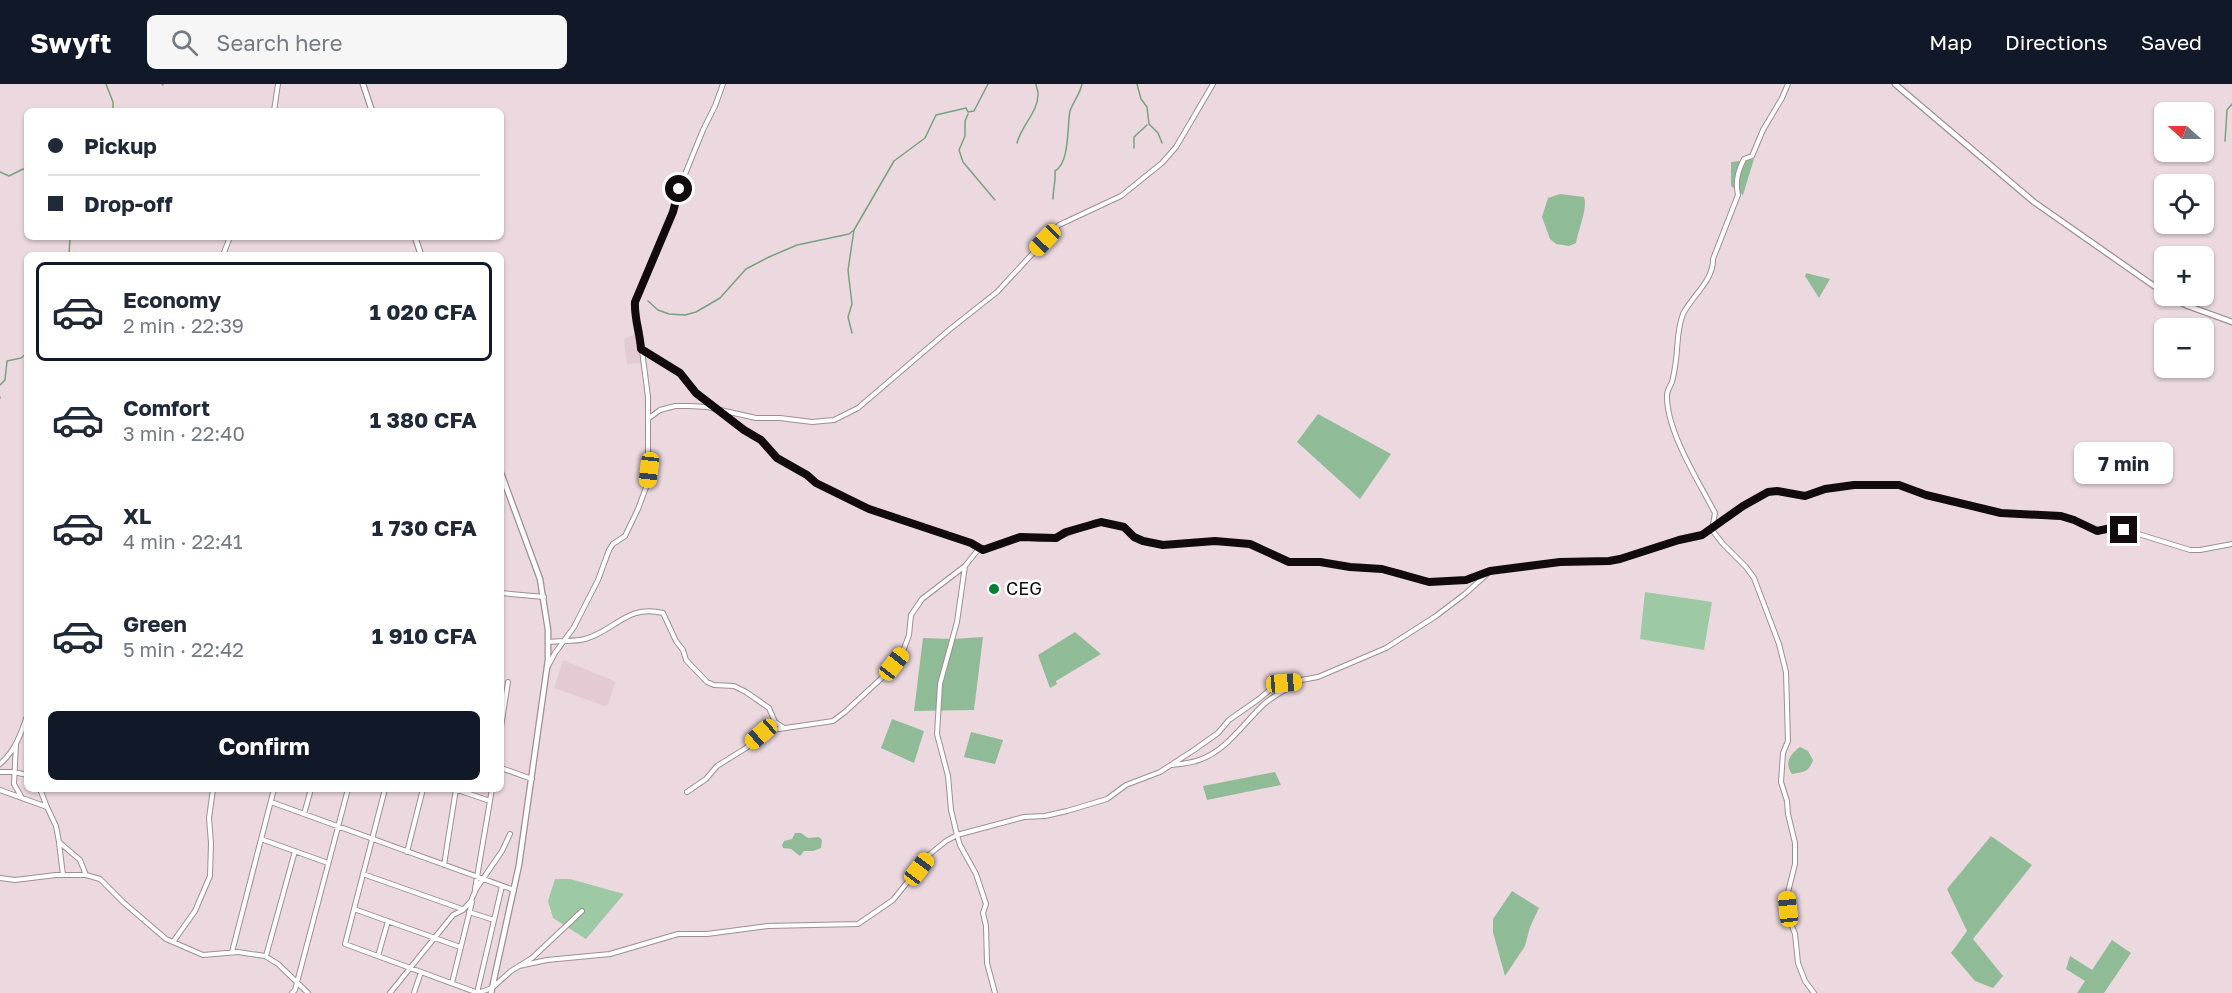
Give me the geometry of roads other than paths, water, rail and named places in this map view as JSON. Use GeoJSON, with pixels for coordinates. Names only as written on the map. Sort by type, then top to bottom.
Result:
{"type":"FeatureCollection","features":[{"type":"Feature","properties":{"kind":"street"},"geometry":{"type":"LineString","coordinates":[[274,108],[278,84]]}},
{"type":"Feature","properties":{"kind":"street"},"geometry":{"type":"LineString","coordinates":[[363,84],[371,108]]}},
{"type":"Feature","properties":{"kind":"street"},"geometry":{"type":"LineString","coordinates":[[548,667],[574,627],[598,580],[609,550],[613,544],[625,536],[641,501],[649,470],[649,418],[639,327],[634,314],[635,302],[673,212],[679,189],[718,98],[721,84]]}},
{"type":"Feature","properties":{"kind":"street"},"geometry":{"type":"LineString","coordinates":[[649,418],[660,410],[675,406],[707,407],[756,418],[812,422],[834,420],[858,408],[997,292],[1059,225],[1120,196],[1162,164],[1176,147],[1213,84]]}},
{"type":"Feature","properties":{"kind":"street"},"geometry":{"type":"LineString","coordinates":[[1788,84],[1763,130],[1757,148],[1752,156],[1744,159],[1739,170],[1736,185],[1738,195],[1713,259],[1714,267],[1690,301],[1682,318],[1677,336],[1673,380],[1667,391],[1673,427],[1694,478],[1715,513],[1712,530],[1754,579],[1784,663],[1788,741],[1783,753],[1781,782],[1795,843],[1795,864],[1787,896],[1798,963],[1804,981],[1814,993]]}},
{"type":"Feature","properties":{"kind":"street"},"geometry":{"type":"LineString","coordinates":[[1895,84],[2034,202],[2154,286]]}},
{"type":"Feature","properties":{"kind":"street"},"geometry":{"type":"LineString","coordinates":[[2188,306],[2232,322]]}},
{"type":"Feature","properties":{"kind":"street"},"geometry":{"type":"LineString","coordinates":[[641,349],[680,373],[696,393],[744,430],[761,440],[777,458],[807,475],[816,483],[869,509],[971,543],[983,550]]}},
{"type":"Feature","properties":{"kind":"street"},"geometry":{"type":"LineString","coordinates":[[491,991],[514,890],[533,779],[548,667],[548,642],[538,574],[504,481]]}},
{"type":"Feature","properties":{"kind":"street"},"geometry":{"type":"LineString","coordinates":[[687,792],[706,779],[717,766],[746,748],[761,734],[833,721],[871,689],[902,654],[909,635],[909,624],[914,609],[922,599],[964,566],[977,551],[1020,537],[1056,538],[1066,532],[1101,522],[1124,527],[1134,537],[1163,545],[1215,541],[1250,544],[1289,562],[1320,562],[1382,569],[1407,574],[1429,582],[1466,580],[1490,571],[1560,562],[1609,561],[1702,535],[1743,506],[1768,492],[1777,491],[1805,496],[1825,489],[1854,485],[1899,485],[1926,495],[2001,513],[2061,516],[2097,531],[2116,527],[2190,550],[2232,544]]}},
{"type":"Feature","properties":{"kind":"street"},"geometry":{"type":"LineString","coordinates":[[964,566],[957,622],[940,684],[937,734],[948,776],[951,810],[960,846],[979,880],[986,904],[983,913],[986,926],[987,963],[995,993]]}},
{"type":"Feature","properties":{"kind":"street"},"geometry":{"type":"LineString","coordinates":[[519,966],[547,960],[610,954],[678,934],[707,934],[768,926],[802,926],[821,923],[858,924],[893,900],[930,854],[957,835],[1024,817],[1045,816],[1083,807],[1107,799],[1126,785],[1136,783],[1170,766],[1201,746],[1218,733],[1228,720],[1273,687],[1328,674],[1386,648],[1436,616],[1490,571]]}},
{"type":"Feature","properties":{"kind":"street"},"geometry":{"type":"LineString","coordinates":[[504,593],[543,597]]}},
{"type":"Feature","properties":{"kind":"street"},"geometry":{"type":"LineString","coordinates":[[548,642],[565,639],[583,640],[601,633],[632,612],[642,610],[663,613],[686,660],[707,682],[714,686],[734,686],[746,692],[769,708],[775,722],[785,728]]}},
{"type":"Feature","properties":{"kind":"street"},"geometry":{"type":"LineString","coordinates":[[1170,766],[1198,760],[1210,754],[1235,736],[1263,705],[1280,692],[1301,681]]}},
{"type":"Feature","properties":{"kind":"street"},"geometry":{"type":"LineString","coordinates":[[504,708],[508,682]]}},
{"type":"Feature","properties":{"kind":"street"},"geometry":{"type":"LineString","coordinates":[[0,765],[16,744],[24,725]]}},
{"type":"Feature","properties":{"kind":"street"},"geometry":{"type":"LineString","coordinates":[[20,736],[24,738]]}},
{"type":"Feature","properties":{"kind":"street"},"geometry":{"type":"LineString","coordinates":[[16,744],[14,784],[22,798]]}},
{"type":"Feature","properties":{"kind":"street"},"geometry":{"type":"LineString","coordinates":[[504,769],[533,779]]}},
{"type":"Feature","properties":{"kind":"street"},"geometry":{"type":"LineString","coordinates":[[0,772],[24,774]]}},
{"type":"Feature","properties":{"kind":"street"},"geometry":{"type":"LineString","coordinates":[[0,790],[46,807]]}},
{"type":"Feature","properties":{"kind":"street"},"geometry":{"type":"LineString","coordinates":[[41,792],[56,826],[63,875]]}},
{"type":"Feature","properties":{"kind":"street"},"geometry":{"type":"LineString","coordinates":[[173,942],[195,911],[210,876],[209,818],[213,792]]}},
{"type":"Feature","properties":{"kind":"street"},"geometry":{"type":"LineString","coordinates":[[232,951],[273,792]]}},
{"type":"Feature","properties":{"kind":"street"},"geometry":{"type":"LineString","coordinates":[[304,814],[309,792]]}},
{"type":"Feature","properties":{"kind":"street"},"geometry":{"type":"LineString","coordinates":[[292,993],[297,982],[347,792]]}},
{"type":"Feature","properties":{"kind":"street"},"geometry":{"type":"LineString","coordinates":[[384,792],[345,944],[477,993],[491,991],[553,940],[582,911]]}},
{"type":"Feature","properties":{"kind":"street"},"geometry":{"type":"LineString","coordinates":[[407,852],[422,792]]}},
{"type":"Feature","properties":{"kind":"street"},"geometry":{"type":"LineString","coordinates":[[444,865],[456,792]]}},
{"type":"Feature","properties":{"kind":"street"},"geometry":{"type":"LineString","coordinates":[[464,792],[490,801]]}},
{"type":"Feature","properties":{"kind":"street"},"geometry":{"type":"LineString","coordinates":[[452,983],[478,877],[492,792]]}},
{"type":"Feature","properties":{"kind":"street"},"geometry":{"type":"LineString","coordinates":[[271,802],[514,890]]}},
{"type":"Feature","properties":{"kind":"street"},"geometry":{"type":"LineString","coordinates":[[390,993],[453,915],[463,910],[502,851],[510,834]]}},
{"type":"Feature","properties":{"kind":"street"},"geometry":{"type":"LineString","coordinates":[[261,839],[328,863]]}},
{"type":"Feature","properties":{"kind":"street"},"geometry":{"type":"LineString","coordinates":[[59,842],[80,860],[86,875]]}},
{"type":"Feature","properties":{"kind":"street"},"geometry":{"type":"LineString","coordinates":[[266,957],[295,851]]}},
{"type":"Feature","properties":{"kind":"street"},"geometry":{"type":"LineString","coordinates":[[363,874],[494,920]]}},
{"type":"Feature","properties":{"kind":"street"},"geometry":{"type":"LineString","coordinates":[[0,878],[15,880],[86,875],[104,882],[146,922],[173,942],[203,955],[232,951],[266,957],[278,964],[308,993]]}},
{"type":"Feature","properties":{"kind":"street"},"geometry":{"type":"LineString","coordinates":[[477,993],[502,886]]}},
{"type":"Feature","properties":{"kind":"street"},"geometry":{"type":"LineString","coordinates":[[354,909],[460,947]]}},
{"type":"Feature","properties":{"kind":"street"},"geometry":{"type":"LineString","coordinates":[[378,956],[388,921]]}},
{"type":"Feature","properties":{"kind":"street"},"geometry":{"type":"LineString","coordinates":[[414,993],[421,972]]}},
{"type":"Feature","properties":{"kind":"waterway"},"geometry":{"type":"LineString","coordinates":[[106,84],[113,108]]}},
{"type":"Feature","properties":{"kind":"waterway"},"geometry":{"type":"LineString","coordinates":[[648,301],[658,310],[669,314],[685,315],[696,312],[720,298],[746,269],[769,257],[797,245],[849,234],[854,230],[894,161],[925,138],[936,115],[966,108],[968,112],[974,111],[988,84]]}},
{"type":"Feature","properties":{"kind":"waterway"},"geometry":{"type":"LineString","coordinates":[[1017,143],[1038,100],[1036,84]]}},
{"type":"Feature","properties":{"kind":"waterway"},"geometry":{"type":"LineString","coordinates":[[1053,199],[1055,171],[1060,167],[1066,152],[1070,111],[1082,84]]}},
{"type":"Feature","properties":{"kind":"waterway"},"geometry":{"type":"LineString","coordinates":[[1137,84],[1141,99],[1147,107],[1149,124],[1158,133],[1162,143]]}},
{"type":"Feature","properties":{"kind":"waterway"},"geometry":{"type":"LineString","coordinates":[[2225,141],[2227,110],[2232,104]]}},
{"type":"Feature","properties":{"kind":"waterway"},"geometry":{"type":"LineString","coordinates":[[968,114],[965,121],[965,136],[959,150],[963,162],[995,200]]}},
{"type":"Feature","properties":{"kind":"waterway"},"geometry":{"type":"LineString","coordinates":[[1134,148],[1134,137],[1147,125]]}},
{"type":"Feature","properties":{"kind":"waterway"},"geometry":{"type":"LineString","coordinates":[[0,172],[9,176],[24,170]]}},
{"type":"Feature","properties":{"kind":"waterway"},"geometry":{"type":"LineString","coordinates":[[852,333],[848,317],[852,304],[848,270],[854,230]]}},
{"type":"Feature","properties":{"kind":"waterway"},"geometry":{"type":"LineString","coordinates":[[69,252],[70,240]]}},
{"type":"Feature","properties":{"kind":"waterway"},"geometry":{"type":"LineString","coordinates":[[0,385],[5,380],[7,361],[24,356]]}},
{"type":"Feature","properties":{"kind":"place","name":"CEG"},"geometry":{"type":"Point","coordinates":[994,589]}}]}
